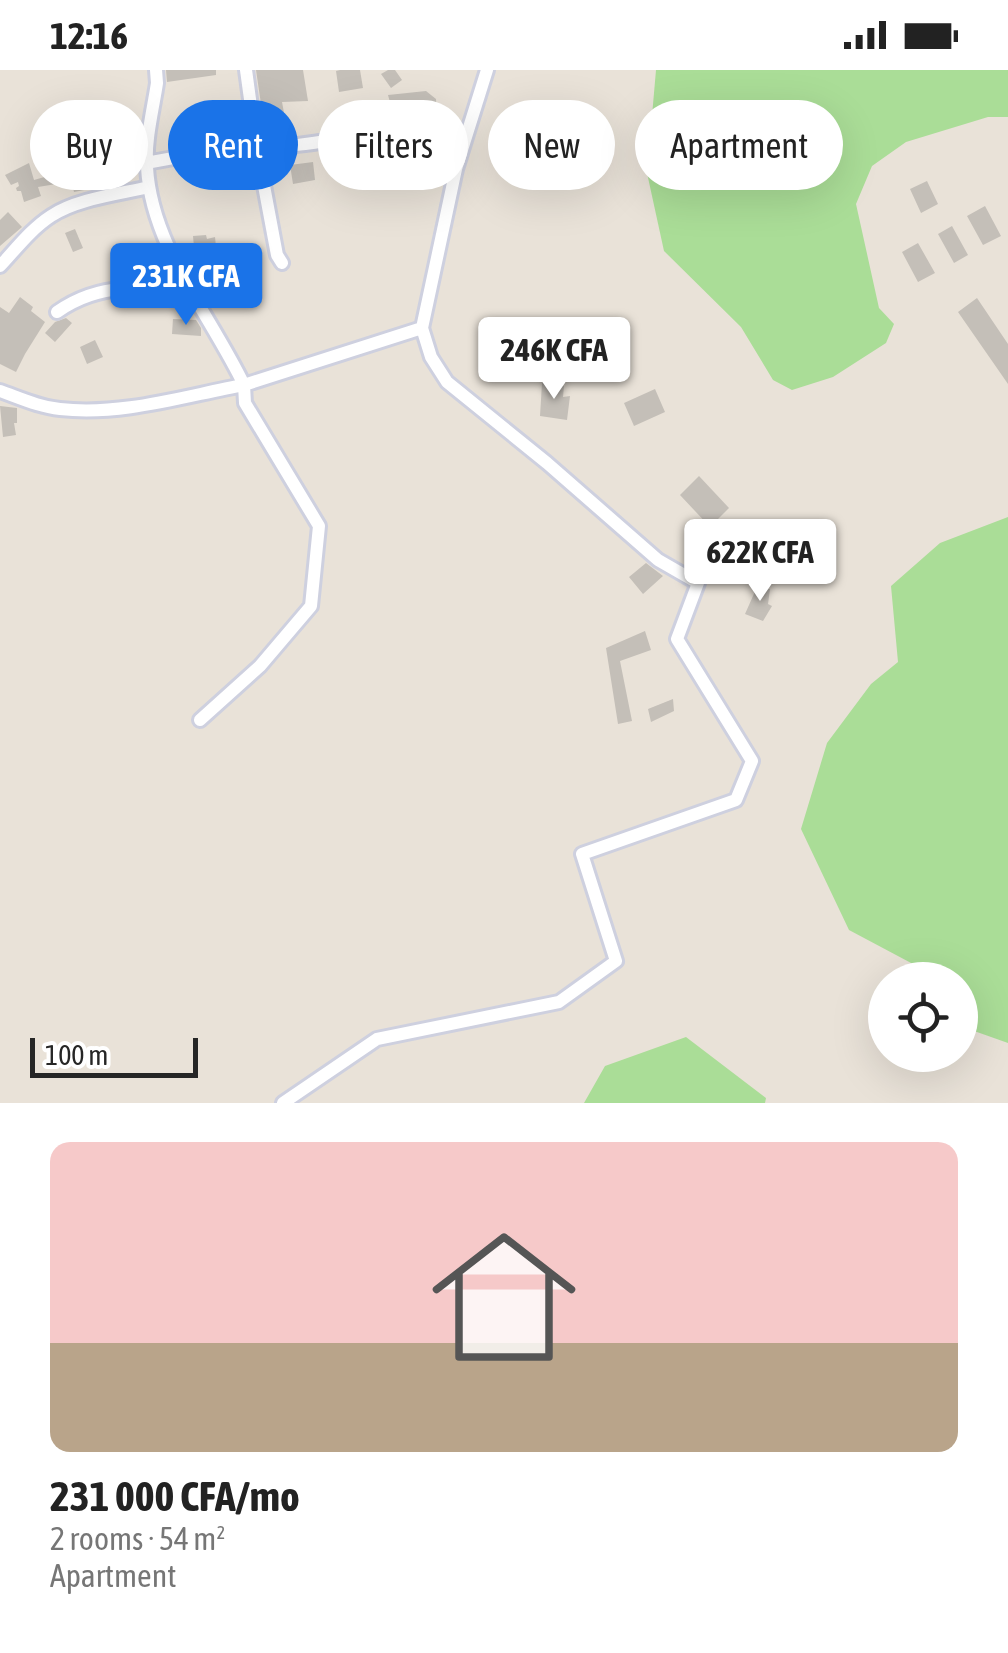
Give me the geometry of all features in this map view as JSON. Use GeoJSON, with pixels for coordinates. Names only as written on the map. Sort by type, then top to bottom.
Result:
{"type":"FeatureCollection","features":[{"type":"Feature","properties":{"kind":"street"},"geometry":{"type":"LineString","coordinates":[[148,148],[156,70]]}},
{"type":"Feature","properties":{"kind":"street"},"geometry":{"type":"LineString","coordinates":[[246,70],[250,100]]}},
{"type":"Feature","properties":{"kind":"street"},"geometry":{"type":"LineString","coordinates":[[468,127],[487,70]]}},
{"type":"Feature","properties":{"kind":"street"},"geometry":{"type":"LineString","coordinates":[[148,179],[160,226],[244,385],[245,403],[319,526],[311,606],[260,666],[200,720]]}},
{"type":"Feature","properties":{"kind":"street"},"geometry":{"type":"LineString","coordinates":[[0,266],[36,228],[67,208],[149,187]]}},
{"type":"Feature","properties":{"kind":"street"},"geometry":{"type":"LineString","coordinates":[[265,190],[282,264]]}},
{"type":"Feature","properties":{"kind":"street"},"geometry":{"type":"LineString","coordinates":[[283,1103],[377,1039],[559,1002],[616,962],[582,854],[736,800],[752,762],[677,639],[698,583],[658,560],[448,382],[431,356],[422,328],[452,190]]}},
{"type":"Feature","properties":{"kind":"street"},"geometry":{"type":"LineString","coordinates":[[57,312],[90,293],[127,288],[194,296]]}},
{"type":"Feature","properties":{"kind":"street"},"geometry":{"type":"LineString","coordinates":[[0,391],[44,406],[74,410],[158,403],[244,385],[422,328]]}},
{"type":"Feature","properties":{"kind":"green space"},"geometry":{"type":"Polygon","coordinates":[[[656,70],[1008,70],[1008,117],[988,117],[906,142],[872,166],[856,204],[879,308],[894,324],[886,343],[833,377],[792,390],[773,380],[741,327],[664,251],[651,190],[843,190],[843,100],[653,100],[656,70]]]}},
{"type":"Feature","properties":{"kind":"green space"},"geometry":{"type":"Polygon","coordinates":[[[1008,517],[1008,1043],[978,1032],[978,962],[909,962],[849,930],[801,829],[827,743],[871,684],[898,662],[891,586],[940,543],[1008,517]]]}},
{"type":"Feature","properties":{"kind":"green space"},"geometry":{"type":"Polygon","coordinates":[[[686,1037],[766,1098],[765,1103],[584,1103],[605,1066],[686,1037]]]}},
{"type":"Feature","properties":{"kind":"building"},"geometry":{"type":"Polygon","coordinates":[[[166,70],[216,70],[216,75],[167,82],[166,70]]]}},
{"type":"Feature","properties":{"kind":"building"},"geometry":{"type":"Polygon","coordinates":[[[256,70],[303,70],[308,101],[260,100],[256,70]]]}},
{"type":"Feature","properties":{"kind":"building"},"geometry":{"type":"Polygon","coordinates":[[[360,70],[363,88],[339,92],[336,71],[360,70]]]}},
{"type":"Feature","properties":{"kind":"building"},"geometry":{"type":"Polygon","coordinates":[[[395,70],[402,80],[391,88],[381,74],[395,70]]]}},
{"type":"Feature","properties":{"kind":"building"},"geometry":{"type":"Polygon","coordinates":[[[426,91],[436,100],[389,100],[388,95],[426,91]]]}},
{"type":"Feature","properties":{"kind":"building"},"geometry":{"type":"Polygon","coordinates":[[[313,162],[315,180],[298,183],[298,164],[313,162]]]}},
{"type":"Feature","properties":{"kind":"building"},"geometry":{"type":"Polygon","coordinates":[[[29,163],[30,190],[39,190],[41,196],[24,202],[16,188],[18,182],[11,185],[5,175],[29,163]]]}},
{"type":"Feature","properties":{"kind":"building"},"geometry":{"type":"Polygon","coordinates":[[[927,181],[938,204],[921,213],[910,189],[927,181]]]}},
{"type":"Feature","properties":{"kind":"building"},"geometry":{"type":"Polygon","coordinates":[[[985,206],[1001,236],[983,245],[967,216],[985,206]]]}},
{"type":"Feature","properties":{"kind":"building"},"geometry":{"type":"Polygon","coordinates":[[[8,212],[22,227],[0,246],[0,220],[8,212]]]}},
{"type":"Feature","properties":{"kind":"building"},"geometry":{"type":"Polygon","coordinates":[[[952,226],[968,255],[954,263],[938,234],[952,226]]]}},
{"type":"Feature","properties":{"kind":"building"},"geometry":{"type":"Polygon","coordinates":[[[75,229],[83,248],[73,252],[65,233],[75,229]]]}},
{"type":"Feature","properties":{"kind":"building"},"geometry":{"type":"Polygon","coordinates":[[[206,235],[207,239],[215,237],[217,256],[195,258],[193,236],[206,235]]]}},
{"type":"Feature","properties":{"kind":"building"},"geometry":{"type":"Polygon","coordinates":[[[918,243],[935,273],[918,282],[902,252],[918,243]]]}},
{"type":"Feature","properties":{"kind":"building"},"geometry":{"type":"Polygon","coordinates":[[[20,297],[45,322],[16,372],[0,364],[0,307],[9,313],[20,297]]]}},
{"type":"Feature","properties":{"kind":"building"},"geometry":{"type":"Polygon","coordinates":[[[977,298],[1008,344],[1008,384],[958,312],[977,298]]]}},
{"type":"Feature","properties":{"kind":"building"},"geometry":{"type":"Polygon","coordinates":[[[66,318],[72,323],[55,342],[45,333],[55,322],[66,318]]]}},
{"type":"Feature","properties":{"kind":"building"},"geometry":{"type":"Polygon","coordinates":[[[173,319],[196,320],[201,336],[172,334],[173,319]]]}},
{"type":"Feature","properties":{"kind":"building"},"geometry":{"type":"Polygon","coordinates":[[[515,330],[528,348],[510,361],[497,343],[515,330]]]}},
{"type":"Feature","properties":{"kind":"building"},"geometry":{"type":"Polygon","coordinates":[[[95,340],[103,357],[87,364],[80,347],[95,340]]]}},
{"type":"Feature","properties":{"kind":"building"},"geometry":{"type":"Polygon","coordinates":[[[542,383],[564,386],[563,397],[570,396],[567,420],[540,416],[542,383]]]}},
{"type":"Feature","properties":{"kind":"building"},"geometry":{"type":"Polygon","coordinates":[[[655,389],[665,412],[634,426],[624,403],[655,389]]]}},
{"type":"Feature","properties":{"kind":"building"},"geometry":{"type":"Polygon","coordinates":[[[0,406],[17,408],[16,435],[3,437],[0,406]]]}},
{"type":"Feature","properties":{"kind":"building"},"geometry":{"type":"Polygon","coordinates":[[[699,476],[729,508],[710,527],[680,495],[699,476]]]}},
{"type":"Feature","properties":{"kind":"building"},"geometry":{"type":"Polygon","coordinates":[[[646,563],[663,576],[643,594],[629,577],[646,563]]]}},
{"type":"Feature","properties":{"kind":"building"},"geometry":{"type":"Polygon","coordinates":[[[757,587],[770,589],[768,604],[772,606],[763,621],[745,614],[757,587]]]}},
{"type":"Feature","properties":{"kind":"building"},"geometry":{"type":"Polygon","coordinates":[[[645,631],[651,650],[620,661],[632,721],[618,724],[606,648],[645,631]]]}},
{"type":"Feature","properties":{"kind":"building"},"geometry":{"type":"Polygon","coordinates":[[[673,699],[674,711],[651,722],[648,709],[673,699]]]}}]}
